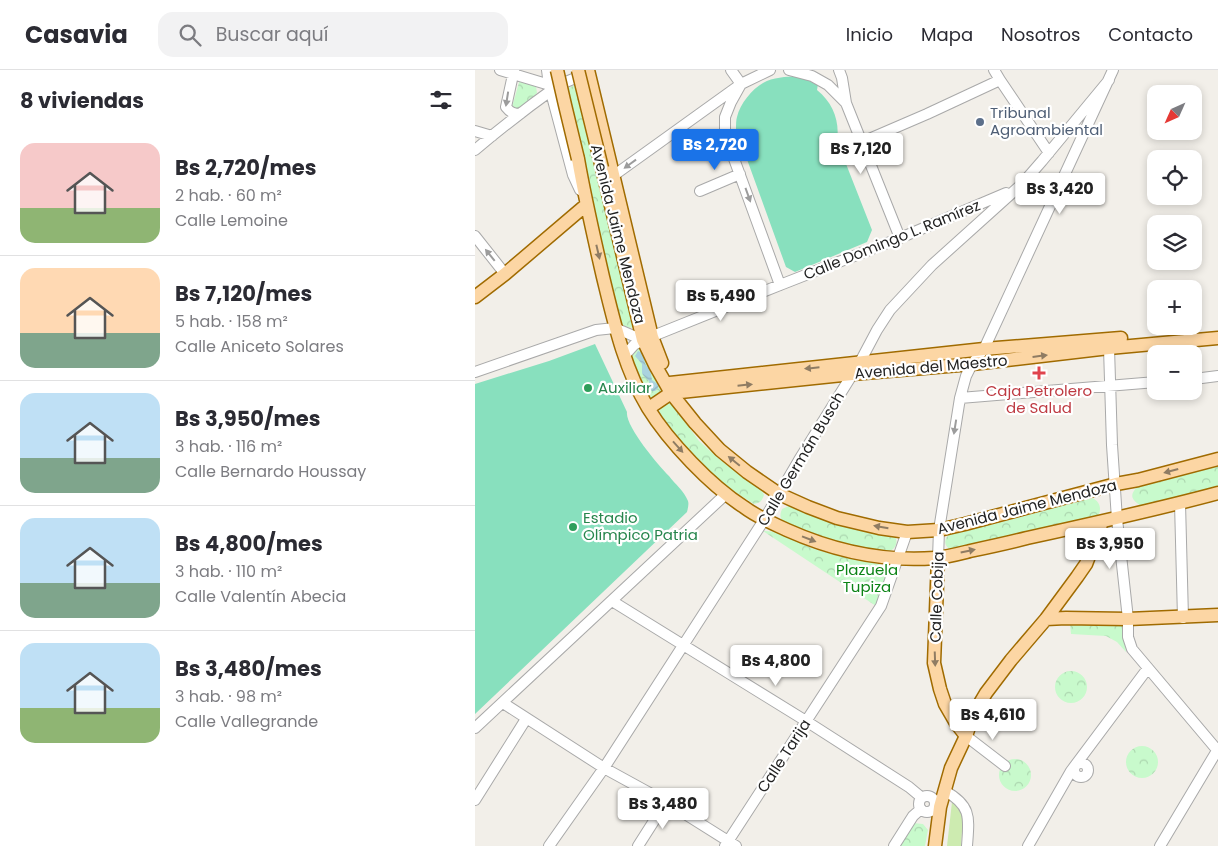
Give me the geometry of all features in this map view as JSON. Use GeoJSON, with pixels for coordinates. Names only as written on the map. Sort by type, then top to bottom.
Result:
{"type":"FeatureCollection","features":[{"type":"Feature","properties":{"kind":"main road","name":"Avenida Jaime Mendoza"},"geometry":{"type":"LineString","coordinates":[[557,70],[615,328],[629,366],[649,408],[674,442],[703,474],[743,507],[764,520],[834,548],[898,559],[938,558],[1117,519],[1218,493]]}},
{"type":"Feature","properties":{"kind":"main road","name":"Avenida Jaime Mendoza"},"geometry":{"type":"LineString","coordinates":[[587,71],[602,168],[648,339],[671,388],[695,423],[720,450],[779,494],[837,518],[879,528],[907,532],[939,530],[1218,459]]}},
{"type":"Feature","properties":{"kind":"main road","name":"Avenida Jaime Mendoza"},"geometry":{"type":"LineString","coordinates":[[587,71],[613,176],[648,339]]}},
{"type":"Feature","properties":{"kind":"main road"},"geometry":{"type":"LineString","coordinates":[[475,297],[586,205]]}},
{"type":"Feature","properties":{"kind":"main road","name":"Avenida del Maestro"},"geometry":{"type":"LineString","coordinates":[[649,408],[671,388],[860,362],[1218,330]]}},
{"type":"Feature","properties":{"kind":"main road","name":"Avenida del Maestro"},"geometry":{"type":"LineString","coordinates":[[671,388],[972,364],[1109,348],[1218,338]]}},
{"type":"Feature","properties":{"kind":"main road"},"geometry":{"type":"LineString","coordinates":[[935,846],[940,807],[951,768],[966,736],[973,715],[986,693],[1046,619],[1086,564],[1102,522]]}},
{"type":"Feature","properties":{"kind":"main road","name":"Calle Cobija"},"geometry":{"type":"LineString","coordinates":[[938,558],[934,663],[945,704],[966,736]]}},
{"type":"Feature","properties":{"kind":"main road"},"geometry":{"type":"LineString","coordinates":[[1046,619],[1218,616]]}},
{"type":"Feature","properties":{"kind":"main road"},"geometry":{"type":"LineString","coordinates":[[926,797],[945,791]]}},
{"type":"Feature","properties":{"kind":"main road"},"geometry":{"type":"LineString","coordinates":[[926,810],[937,829]]}},
{"type":"Feature","properties":{"kind":"street"},"geometry":{"type":"LineString","coordinates":[[500,70],[513,72],[549,86]]}},
{"type":"Feature","properties":{"kind":"street","name":"Avenida Jaime Mendoza"},"geometry":{"type":"LineString","coordinates":[[547,70],[549,86],[573,174],[586,205]]}},
{"type":"Feature","properties":{"kind":"street"},"geometry":{"type":"LineString","coordinates":[[731,70],[741,84]]}},
{"type":"Feature","properties":{"kind":"street"},"geometry":{"type":"LineString","coordinates":[[613,176],[741,84],[770,70]]}},
{"type":"Feature","properties":{"kind":"street"},"geometry":{"type":"LineString","coordinates":[[789,70],[812,76],[828,85],[846,103]]}},
{"type":"Feature","properties":{"kind":"street"},"geometry":{"type":"LineString","coordinates":[[839,70],[846,103],[900,238]]}},
{"type":"Feature","properties":{"kind":"street"},"geometry":{"type":"LineString","coordinates":[[994,70],[1049,153]]}},
{"type":"Feature","properties":{"kind":"street"},"geometry":{"type":"LineString","coordinates":[[539,100],[542,87],[587,71]]}},
{"type":"Feature","properties":{"kind":"street"},"geometry":{"type":"LineString","coordinates":[[513,72],[506,107],[513,114],[520,114]]}},
{"type":"Feature","properties":{"kind":"street"},"geometry":{"type":"LineString","coordinates":[[972,364],[984,350],[1111,75]]}},
{"type":"Feature","properties":{"kind":"street","name":"Calle Germán Busch"},"geometry":{"type":"LineString","coordinates":[[549,846],[604,768],[764,520],[890,310],[932,265],[1022,184],[1111,75]]}},
{"type":"Feature","properties":{"kind":"street"},"geometry":{"type":"LineString","coordinates":[[861,142],[1000,80]]}},
{"type":"Feature","properties":{"kind":"street"},"geometry":{"type":"LineString","coordinates":[[741,84],[725,117],[725,134],[780,285]]}},
{"type":"Feature","properties":{"kind":"street"},"geometry":{"type":"LineString","coordinates":[[475,150],[539,100],[549,86]]}},
{"type":"Feature","properties":{"kind":"street"},"geometry":{"type":"LineString","coordinates":[[475,131],[492,136]]}},
{"type":"Feature","properties":{"kind":"street"},"geometry":{"type":"LineString","coordinates":[[700,191],[740,174]]}},
{"type":"Feature","properties":{"kind":"street","name":"Calle Domingo L. Ramírez"},"geometry":{"type":"LineString","coordinates":[[625,355],[634,345],[900,238],[997,197],[1022,184]]}},
{"type":"Feature","properties":{"kind":"street"},"geometry":{"type":"LineString","coordinates":[[475,236],[505,274]]}},
{"type":"Feature","properties":{"kind":"street"},"geometry":{"type":"LineString","coordinates":[[475,372],[596,330],[615,328],[648,339]]}},
{"type":"Feature","properties":{"kind":"street"},"geometry":{"type":"LineString","coordinates":[[1109,348],[1112,444],[1128,637],[1132,649],[1218,750],[1160,846]]}},
{"type":"Feature","properties":{"kind":"street","name":"Calle Cobija"},"geometry":{"type":"LineString","coordinates":[[938,558],[939,530],[960,398],[966,376],[972,364]]}},
{"type":"Feature","properties":{"kind":"street"},"geometry":{"type":"LineString","coordinates":[[1202,378],[1218,376]]}},
{"type":"Feature","properties":{"kind":"street"},"geometry":{"type":"LineString","coordinates":[[960,398],[1147,383]]}},
{"type":"Feature","properties":{"kind":"street"},"geometry":{"type":"LineString","coordinates":[[475,728],[726,494]]}},
{"type":"Feature","properties":{"kind":"street"},"geometry":{"type":"LineString","coordinates":[[1180,503],[1183,618]]}},
{"type":"Feature","properties":{"kind":"street","name":"Calle Tarija"},"geometry":{"type":"LineString","coordinates":[[730,844],[806,721],[881,606],[907,532]]}},
{"type":"Feature","properties":{"kind":"street"},"geometry":{"type":"LineString","coordinates":[[612,601],[935,802],[933,809],[913,816],[894,846]]}},
{"type":"Feature","properties":{"kind":"street"},"geometry":{"type":"LineString","coordinates":[[1019,846],[1028,846],[1071,771],[1148,668]]}},
{"type":"Feature","properties":{"kind":"street"},"geometry":{"type":"LineString","coordinates":[[503,703],[604,768],[666,802],[730,844]]}},
{"type":"Feature","properties":{"kind":"street"},"geometry":{"type":"LineString","coordinates":[[475,800],[526,719]]}},
{"type":"Feature","properties":{"kind":"street"},"geometry":{"type":"LineString","coordinates":[[966,736],[1005,766]]}},
{"type":"Feature","properties":{"kind":"street"},"geometry":{"type":"LineString","coordinates":[[945,791],[966,808],[969,823],[967,846]]}},
{"type":"Feature","properties":{"kind":"street"},"geometry":{"type":"LineString","coordinates":[[926,797],[919,802],[919,805],[926,810]]}},
{"type":"Feature","properties":{"kind":"street"},"geometry":{"type":"LineString","coordinates":[[638,846],[666,802]]}},
{"type":"Feature","properties":{"kind":"green space"},"geometry":{"type":"Polygon","coordinates":[[[797,76],[818,84],[817,90],[823,95],[834,113],[838,134],[837,141],[872,230],[867,242],[795,272],[786,267],[736,126],[741,107],[755,89],[771,80],[797,76]]]}},
{"type":"Feature","properties":{"kind":"green space"},"geometry":{"type":"Polygon","coordinates":[[[520,79],[536,86],[537,93],[516,110],[512,107],[520,79]]]}},
{"type":"Feature","properties":{"kind":"green space"},"geometry":{"type":"Polygon","coordinates":[[[586,79],[636,326],[632,328],[621,325],[583,158],[557,94],[586,79]]]}},
{"type":"Feature","properties":{"kind":"green space","name":"Estadio Olímpico Patria"},"geometry":{"type":"Polygon","coordinates":[[[595,344],[627,412],[631,426],[650,455],[684,494],[688,502],[687,512],[475,714],[475,384],[549,361],[595,344]]]}},
{"type":"Feature","properties":{"kind":"green space"},"geometry":{"type":"Polygon","coordinates":[[[638,347],[642,347],[662,387],[662,392],[656,397],[652,398],[649,396],[632,358],[632,353],[638,347]]]}},
{"type":"Feature","properties":{"kind":"green space"},"geometry":{"type":"Polygon","coordinates":[[[666,403],[671,403],[699,441],[719,459],[761,489],[764,495],[761,501],[754,504],[713,475],[696,458],[680,441],[659,413],[661,407],[666,403]]]}},
{"type":"Feature","properties":{"kind":"green space"},"geometry":{"type":"Polygon","coordinates":[[[1218,465],[1218,487],[1141,506],[1133,498],[1132,495],[1140,483],[1218,465]]]}},
{"type":"Feature","properties":{"kind":"green space"},"geometry":{"type":"Polygon","coordinates":[[[1092,498],[1097,501],[1099,506],[1098,516],[951,550],[946,544],[950,533],[994,524],[1092,498]]]}},
{"type":"Feature","properties":{"kind":"green space"},"geometry":{"type":"Polygon","coordinates":[[[791,505],[894,535],[896,545],[889,552],[843,543],[810,533],[783,522],[780,516],[782,509],[791,505]]]}},
{"type":"Feature","properties":{"kind":"green space","name":"Plazuela Tupiza"},"geometry":{"type":"Polygon","coordinates":[[[763,531],[783,535],[814,549],[882,565],[887,568],[888,576],[876,606],[763,531]]]}},
{"type":"Feature","properties":{"kind":"green space"},"geometry":{"type":"Polygon","coordinates":[[[1072,622],[1123,625],[1126,652],[1117,642],[1106,636],[1071,634],[1070,624],[1072,622]]]}},
{"type":"Feature","properties":{"kind":"green space"},"geometry":{"type":"Polygon","coordinates":[[[1071,671],[1083,675],[1087,687],[1083,699],[1071,703],[1059,699],[1055,687],[1059,675],[1071,671]]]}},
{"type":"Feature","properties":{"kind":"green space"},"geometry":{"type":"Polygon","coordinates":[[[1142,746],[1154,750],[1158,762],[1154,774],[1142,778],[1130,774],[1126,762],[1130,750],[1142,746]]]}},
{"type":"Feature","properties":{"kind":"green space"},"geometry":{"type":"Polygon","coordinates":[[[1015,759],[1027,763],[1031,775],[1027,787],[1015,791],[1003,787],[999,775],[1003,763],[1015,759]]]}},
{"type":"Feature","properties":{"kind":"green space"},"geometry":{"type":"Polygon","coordinates":[[[952,802],[957,805],[963,816],[961,846],[947,846],[952,802]]]}},
{"type":"Feature","properties":{"kind":"green space"},"geometry":{"type":"Polygon","coordinates":[[[913,823],[923,824],[928,830],[925,846],[899,846],[913,823]]]}},
{"type":"Feature","properties":{"kind":"water"},"geometry":{"type":"Polygon","coordinates":[[[638,351],[645,354],[645,363],[650,369],[652,380],[659,385],[655,391],[650,389],[649,381],[642,373],[642,364],[635,356],[638,351]]]}},
{"type":"Feature","properties":{"kind":"place","name":"Tribunal Agroambiental"},"geometry":{"type":"Point","coordinates":[980,122]}},
{"type":"Feature","properties":{"kind":"place","name":"Caja Petrolero de Salud"},"geometry":{"type":"Point","coordinates":[1039,373]}},
{"type":"Feature","properties":{"kind":"place","name":"Auxiliar"},"geometry":{"type":"Point","coordinates":[588,388]}},
{"type":"Feature","properties":{"kind":"place","name":"Estadio Olímpico Patria"},"geometry":{"type":"Point","coordinates":[573,527]}}]}
